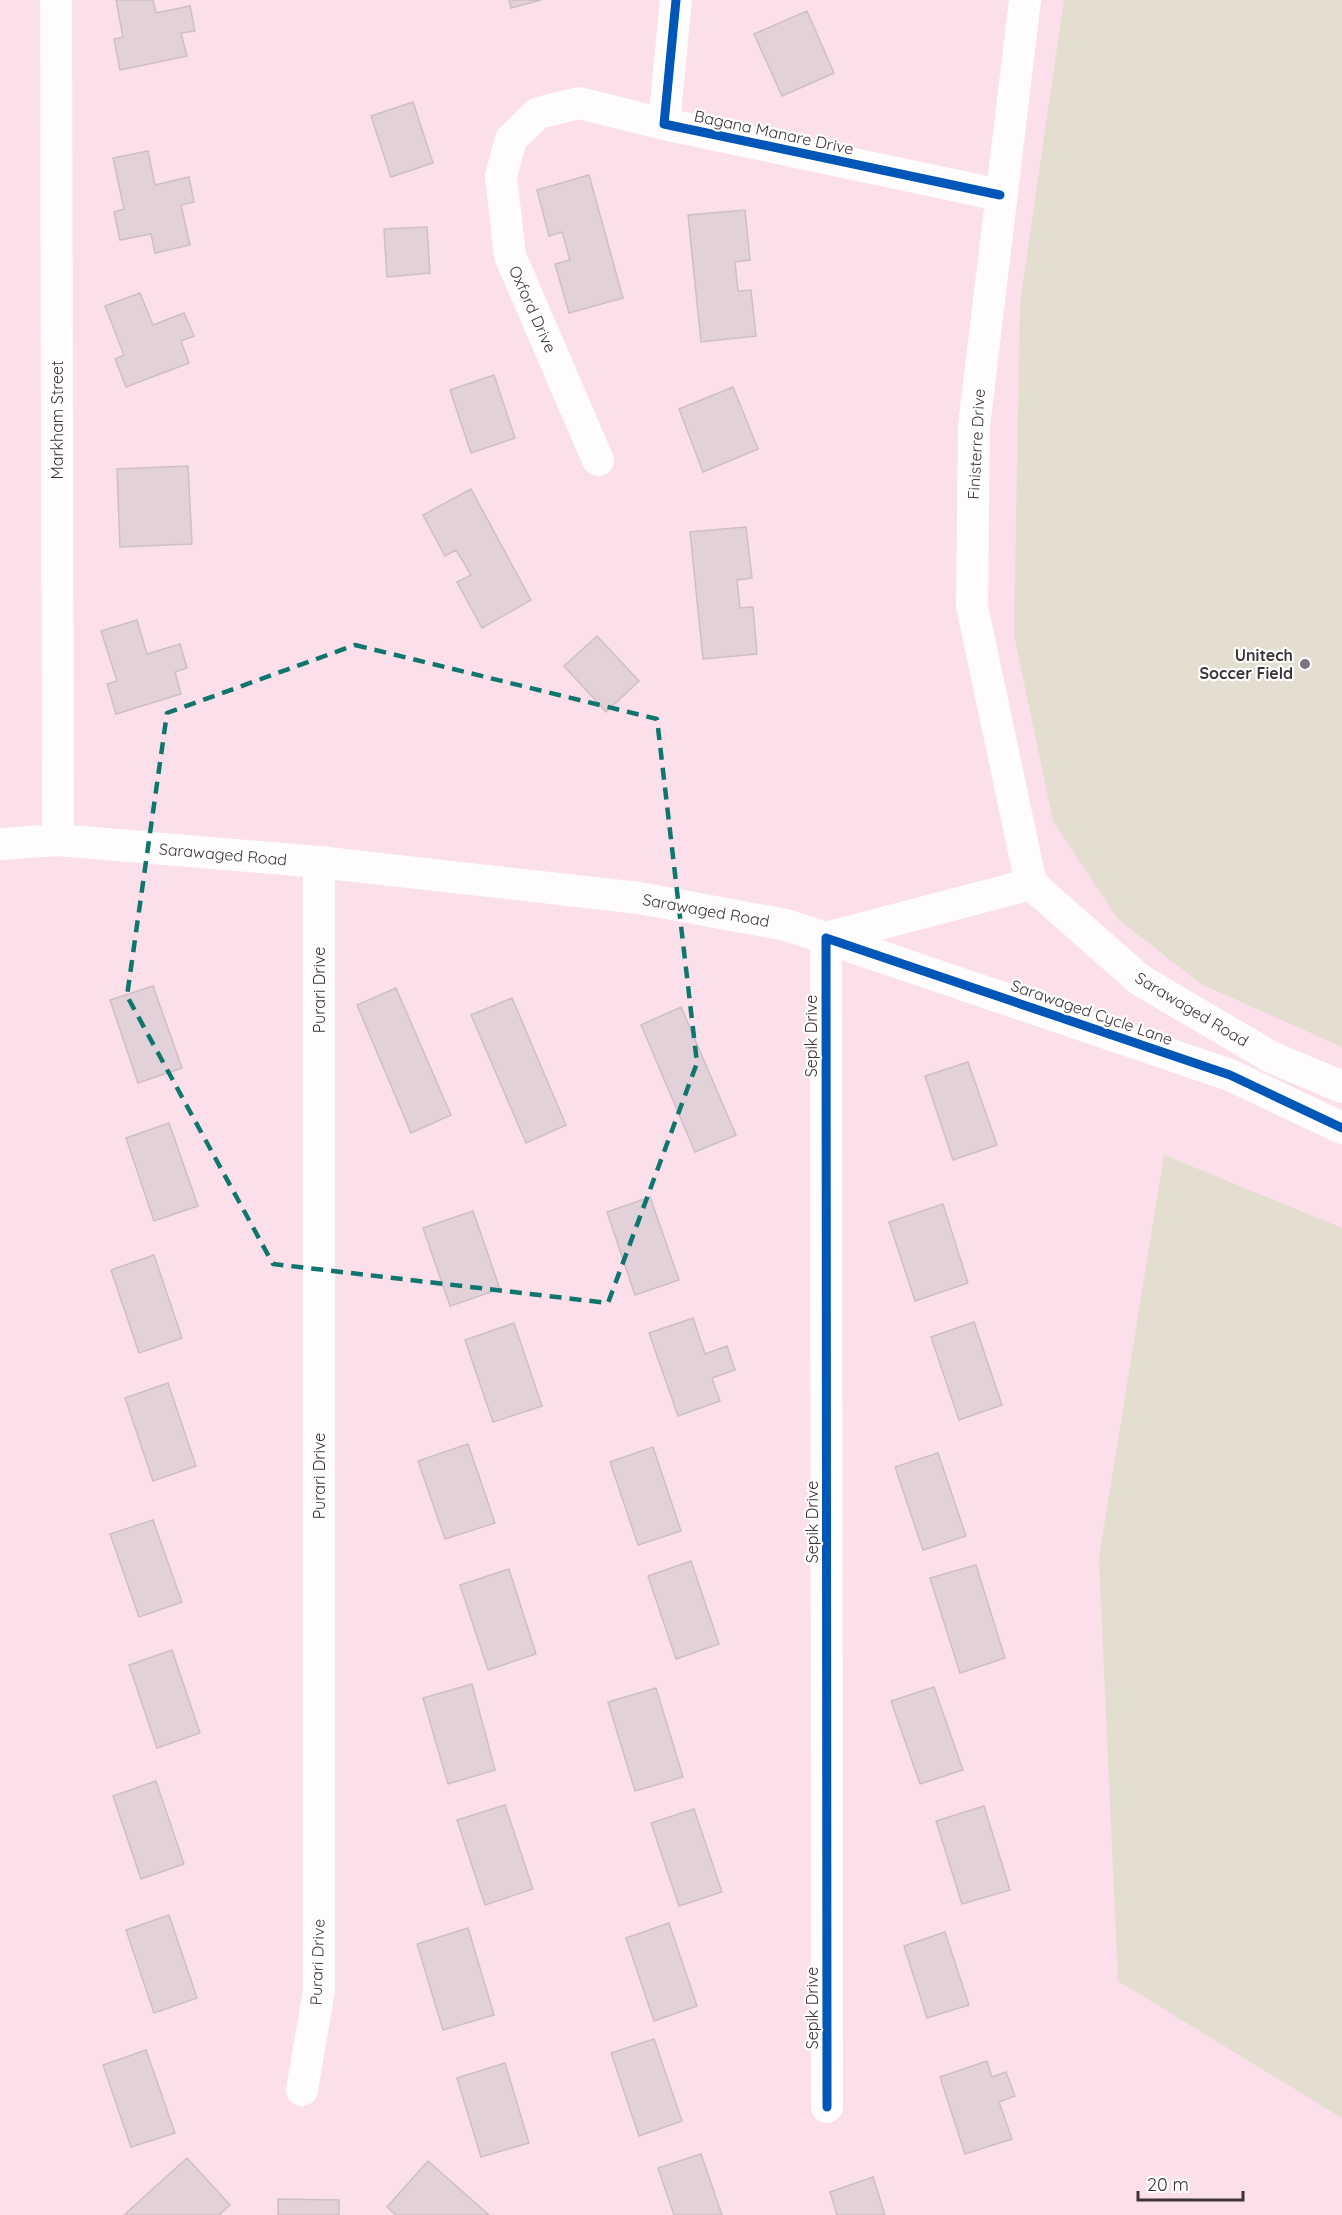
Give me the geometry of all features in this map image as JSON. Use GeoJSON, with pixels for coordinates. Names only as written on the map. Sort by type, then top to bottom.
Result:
{"type":"FeatureCollection","features":[{"type":"Feature","properties":{"kind":"street","name":"Markham Street"},"geometry":{"type":"LineString","coordinates":[[56,0],[58,840]]}},
{"type":"Feature","properties":{"kind":"street"},"geometry":{"type":"LineString","coordinates":[[664,124],[676,0]]}},
{"type":"Feature","properties":{"kind":"street","name":"Finisterre Drive"},"geometry":{"type":"LineString","coordinates":[[1025,0],[974,426],[972,606],[1031,884]]}},
{"type":"Feature","properties":{"kind":"street","name":"Oxford Drive"},"geometry":{"type":"LineString","coordinates":[[598,460],[510,256],[501,176],[511,139],[538,113],[579,103],[664,124]]}},
{"type":"Feature","properties":{"kind":"street","name":"Bagana Manare Drive"},"geometry":{"type":"LineString","coordinates":[[664,124],[1000,195]]}},
{"type":"Feature","properties":{"kind":"street","name":"Sarawaged Road"},"geometry":{"type":"LineString","coordinates":[[0,844],[58,840],[319,862],[639,898],[786,925],[826,938]]}},
{"type":"Feature","properties":{"kind":"street","name":"Purari Drive"},"geometry":{"type":"LineString","coordinates":[[302,2090],[318,1990],[319,862]]}},
{"type":"Feature","properties":{"kind":"street","name":"Sarawaged Road"},"geometry":{"type":"LineString","coordinates":[[1031,884],[1140,980],[1271,1057],[1342,1087]]}},
{"type":"Feature","properties":{"kind":"street"},"geometry":{"type":"LineString","coordinates":[[827,2106],[826,938],[1031,884]]}},
{"type":"Feature","properties":{"kind":"street","name":"Sarawaged Cycle Lane"},"geometry":{"type":"LineString","coordinates":[[826,938],[1230,1075],[1342,1128]]}},
{"type":"Feature","properties":{"kind":"highlighted area"},"geometry":{"type":"Polygon","coordinates":[[[355,645],[657,719],[697,1063],[608,1303],[273,1264],[127,996],[167,713],[355,645]]]}},
{"type":"Feature","properties":{"kind":"shaded area"},"geometry":{"type":"Polygon","coordinates":[[[0,0],[1342,0],[1342,2215],[0,2215],[0,0]]]}},
{"type":"Feature","properties":{"kind":"shaded area"},"geometry":{"type":"Polygon","coordinates":[[[1064,0],[1342,0],[1342,1047],[1201,984],[1117,918],[1053,821],[1014,635],[1020,303],[1064,0]]]}},
{"type":"Feature","properties":{"kind":"shaded area"},"geometry":{"type":"Polygon","coordinates":[[[1164,1155],[1342,1228],[1342,2118],[1118,1981],[1099,1558],[1164,1155]]]}},
{"type":"Feature","properties":{"kind":"building"},"geometry":{"type":"Polygon","coordinates":[[[116,0],[153,0],[156,13],[190,6],[195,31],[181,33],[187,56],[120,70],[114,39],[123,37],[116,0]]]}},
{"type":"Feature","properties":{"kind":"building"},"geometry":{"type":"Polygon","coordinates":[[[509,0],[541,0],[511,8],[509,0]]]}},
{"type":"Feature","properties":{"kind":"building"},"geometry":{"type":"Polygon","coordinates":[[[807,11],[834,73],[782,96],[754,34],[807,11]]]}},
{"type":"Feature","properties":{"kind":"building"},"geometry":{"type":"Polygon","coordinates":[[[413,102],[433,163],[391,177],[371,116],[413,102]]]}},
{"type":"Feature","properties":{"kind":"building"},"geometry":{"type":"Polygon","coordinates":[[[148,151],[155,185],[189,177],[194,202],[181,205],[190,245],[155,253],[151,234],[120,240],[114,212],[124,209],[113,158],[148,151]]]}},
{"type":"Feature","properties":{"kind":"building"},"geometry":{"type":"Polygon","coordinates":[[[589,175],[623,298],[569,313],[555,264],[570,260],[562,232],[549,236],[537,190],[589,175]]]}},
{"type":"Feature","properties":{"kind":"building"},"geometry":{"type":"Polygon","coordinates":[[[745,210],[750,260],[735,262],[738,291],[751,290],[756,336],[701,342],[688,215],[745,210]]]}},
{"type":"Feature","properties":{"kind":"building"},"geometry":{"type":"Polygon","coordinates":[[[427,227],[430,273],[387,277],[384,229],[427,227]]]}},
{"type":"Feature","properties":{"kind":"building"},"geometry":{"type":"Polygon","coordinates":[[[140,293],[153,325],[184,313],[194,336],[181,341],[189,363],[126,387],[115,359],[124,355],[105,306],[140,293]]]}},
{"type":"Feature","properties":{"kind":"building"},"geometry":{"type":"Polygon","coordinates":[[[494,375],[515,438],[471,453],[450,390],[494,375]]]}},
{"type":"Feature","properties":{"kind":"building"},"geometry":{"type":"Polygon","coordinates":[[[733,387],[758,449],[703,472],[679,409],[733,387]]]}},
{"type":"Feature","properties":{"kind":"building"},"geometry":{"type":"Polygon","coordinates":[[[188,466],[192,544],[120,547],[117,469],[188,466]]]}},
{"type":"Feature","properties":{"kind":"building"},"geometry":{"type":"Polygon","coordinates":[[[471,489],[531,600],[482,628],[457,582],[471,575],[456,550],[445,556],[423,515],[471,489]]]}},
{"type":"Feature","properties":{"kind":"building"},"geometry":{"type":"Polygon","coordinates":[[[746,527],[752,578],[737,580],[740,608],[753,607],[757,654],[703,659],[690,532],[746,527]]]}},
{"type":"Feature","properties":{"kind":"building"},"geometry":{"type":"Polygon","coordinates":[[[137,620],[147,654],[180,644],[187,668],[175,672],[181,694],[116,714],[107,684],[117,681],[101,631],[137,620]]]}},
{"type":"Feature","properties":{"kind":"building"},"geometry":{"type":"Polygon","coordinates":[[[597,636],[639,681],[606,712],[564,666],[597,636]]]}},
{"type":"Feature","properties":{"kind":"building"},"geometry":{"type":"Polygon","coordinates":[[[153,986],[182,1068],[138,1083],[110,1000],[153,986]]]}},
{"type":"Feature","properties":{"kind":"building"},"geometry":{"type":"Polygon","coordinates":[[[396,988],[451,1115],[411,1133],[357,1005],[396,988]]]}},
{"type":"Feature","properties":{"kind":"building"},"geometry":{"type":"Polygon","coordinates":[[[512,998],[566,1125],[526,1143],[471,1015],[512,998]]]}},
{"type":"Feature","properties":{"kind":"building"},"geometry":{"type":"Polygon","coordinates":[[[681,1007],[736,1135],[695,1152],[641,1025],[681,1007]]]}},
{"type":"Feature","properties":{"kind":"building"},"geometry":{"type":"Polygon","coordinates":[[[968,1062],[997,1145],[953,1160],[925,1076],[968,1062]]]}},
{"type":"Feature","properties":{"kind":"building"},"geometry":{"type":"Polygon","coordinates":[[[169,1123],[198,1206],[154,1221],[126,1138],[169,1123]]]}},
{"type":"Feature","properties":{"kind":"building"},"geometry":{"type":"Polygon","coordinates":[[[650,1197],[679,1280],[635,1295],[607,1212],[650,1197]]]}},
{"type":"Feature","properties":{"kind":"building"},"geometry":{"type":"Polygon","coordinates":[[[943,1204],[968,1283],[915,1301],[889,1222],[943,1204]]]}},
{"type":"Feature","properties":{"kind":"building"},"geometry":{"type":"Polygon","coordinates":[[[473,1211],[500,1289],[450,1306],[423,1228],[473,1211]]]}},
{"type":"Feature","properties":{"kind":"building"},"geometry":{"type":"Polygon","coordinates":[[[154,1255],[182,1338],[139,1353],[111,1270],[154,1255]]]}},
{"type":"Feature","properties":{"kind":"building"},"geometry":{"type":"Polygon","coordinates":[[[693,1318],[705,1354],[727,1346],[735,1370],[712,1378],[720,1401],[678,1416],[649,1333],[693,1318]]]}},
{"type":"Feature","properties":{"kind":"building"},"geometry":{"type":"Polygon","coordinates":[[[974,1322],[1002,1405],[959,1420],[931,1337],[974,1322]]]}},
{"type":"Feature","properties":{"kind":"building"},"geometry":{"type":"Polygon","coordinates":[[[514,1323],[542,1406],[493,1422],[465,1340],[514,1323]]]}},
{"type":"Feature","properties":{"kind":"building"},"geometry":{"type":"Polygon","coordinates":[[[168,1383],[196,1466],[153,1481],[125,1398],[168,1383]]]}},
{"type":"Feature","properties":{"kind":"building"},"geometry":{"type":"Polygon","coordinates":[[[468,1444],[495,1523],[445,1539],[418,1461],[468,1444]]]}},
{"type":"Feature","properties":{"kind":"building"},"geometry":{"type":"Polygon","coordinates":[[[653,1447],[681,1531],[638,1545],[610,1462],[653,1447]]]}},
{"type":"Feature","properties":{"kind":"building"},"geometry":{"type":"Polygon","coordinates":[[[938,1453],[966,1536],[923,1550],[895,1467],[938,1453]]]}},
{"type":"Feature","properties":{"kind":"building"},"geometry":{"type":"Polygon","coordinates":[[[153,1520],[182,1602],[139,1617],[110,1534],[153,1520]]]}},
{"type":"Feature","properties":{"kind":"building"},"geometry":{"type":"Polygon","coordinates":[[[691,1561],[719,1644],[676,1659],[648,1576],[691,1561]]]}},
{"type":"Feature","properties":{"kind":"building"},"geometry":{"type":"Polygon","coordinates":[[[976,1565],[1005,1658],[960,1673],[930,1578],[976,1565]]]}},
{"type":"Feature","properties":{"kind":"building"},"geometry":{"type":"Polygon","coordinates":[[[509,1569],[536,1654],[488,1670],[460,1585],[509,1569]]]}},
{"type":"Feature","properties":{"kind":"building"},"geometry":{"type":"Polygon","coordinates":[[[172,1650],[200,1733],[157,1748],[129,1665],[172,1650]]]}},
{"type":"Feature","properties":{"kind":"building"},"geometry":{"type":"Polygon","coordinates":[[[472,1684],[495,1770],[448,1784],[423,1698],[472,1684]]]}},
{"type":"Feature","properties":{"kind":"building"},"geometry":{"type":"Polygon","coordinates":[[[934,1687],[963,1770],[920,1784],[891,1701],[934,1687]]]}},
{"type":"Feature","properties":{"kind":"building"},"geometry":{"type":"Polygon","coordinates":[[[656,1688],[683,1777],[635,1791],[608,1702],[656,1688]]]}},
{"type":"Feature","properties":{"kind":"building"},"geometry":{"type":"Polygon","coordinates":[[[156,1781],[184,1864],[141,1879],[113,1796],[156,1781]]]}},
{"type":"Feature","properties":{"kind":"building"},"geometry":{"type":"Polygon","coordinates":[[[505,1805],[533,1889],[485,1905],[457,1820],[505,1805]]]}},
{"type":"Feature","properties":{"kind":"building"},"geometry":{"type":"Polygon","coordinates":[[[984,1806],[1010,1890],[962,1904],[936,1821],[984,1806]]]}},
{"type":"Feature","properties":{"kind":"building"},"geometry":{"type":"Polygon","coordinates":[[[694,1809],[722,1892],[679,1906],[651,1823],[694,1809]]]}},
{"type":"Feature","properties":{"kind":"building"},"geometry":{"type":"Polygon","coordinates":[[[169,1915],[197,1998],[154,2013],[126,1930],[169,1915]]]}},
{"type":"Feature","properties":{"kind":"building"},"geometry":{"type":"Polygon","coordinates":[[[669,1923],[697,2006],[654,2021],[626,1938],[669,1923]]]}},
{"type":"Feature","properties":{"kind":"building"},"geometry":{"type":"Polygon","coordinates":[[[468,1928],[494,2015],[443,2030],[417,1944],[468,1928]]]}},
{"type":"Feature","properties":{"kind":"building"},"geometry":{"type":"Polygon","coordinates":[[[945,1932],[969,2005],[927,2018],[904,1946],[945,1932]]]}},
{"type":"Feature","properties":{"kind":"building"},"geometry":{"type":"Polygon","coordinates":[[[654,2039],[682,2121],[639,2136],[611,2053],[654,2039]]]}},
{"type":"Feature","properties":{"kind":"building"},"geometry":{"type":"Polygon","coordinates":[[[146,2050],[175,2133],[131,2147],[103,2065],[146,2050]]]}},
{"type":"Feature","properties":{"kind":"building"},"geometry":{"type":"Polygon","coordinates":[[[987,2061],[992,2077],[1006,2072],[1015,2096],[999,2102],[1012,2139],[965,2154],[940,2077],[987,2061]]]}},
{"type":"Feature","properties":{"kind":"building"},"geometry":{"type":"Polygon","coordinates":[[[505,2063],[529,2143],[481,2157],[457,2078],[505,2063]]]}},
{"type":"Feature","properties":{"kind":"building"},"geometry":{"type":"Polygon","coordinates":[[[701,2154],[722,2215],[674,2215],[658,2168],[701,2154]]]}},
{"type":"Feature","properties":{"kind":"building"},"geometry":{"type":"Polygon","coordinates":[[[187,2158],[230,2205],[219,2215],[124,2215],[187,2158]]]}},
{"type":"Feature","properties":{"kind":"building"},"geometry":{"type":"Polygon","coordinates":[[[428,2161],[489,2215],[396,2215],[387,2207],[428,2161]]]}},
{"type":"Feature","properties":{"kind":"building"},"geometry":{"type":"Polygon","coordinates":[[[873,2177],[885,2215],[837,2215],[830,2192],[873,2177]]]}},
{"type":"Feature","properties":{"kind":"building"},"geometry":{"type":"Polygon","coordinates":[[[278,2199],[339,2200],[339,2215],[278,2215],[278,2199]]]}},
{"type":"Feature","properties":{"kind":"cycle path"},"geometry":{"type":"LineString","coordinates":[[676,0],[664,124],[1000,195]]}},
{"type":"Feature","properties":{"kind":"cycle path","name":"Sepik Drive"},"geometry":{"type":"LineString","coordinates":[[826,938],[827,2107]]}},
{"type":"Feature","properties":{"kind":"cycle path"},"geometry":{"type":"LineString","coordinates":[[826,938],[1230,1075],[1342,1128]]}},
{"type":"Feature","properties":{"kind":"place","name":"Unitech Soccer Field"},"geometry":{"type":"Point","coordinates":[1305,664]}}]}
